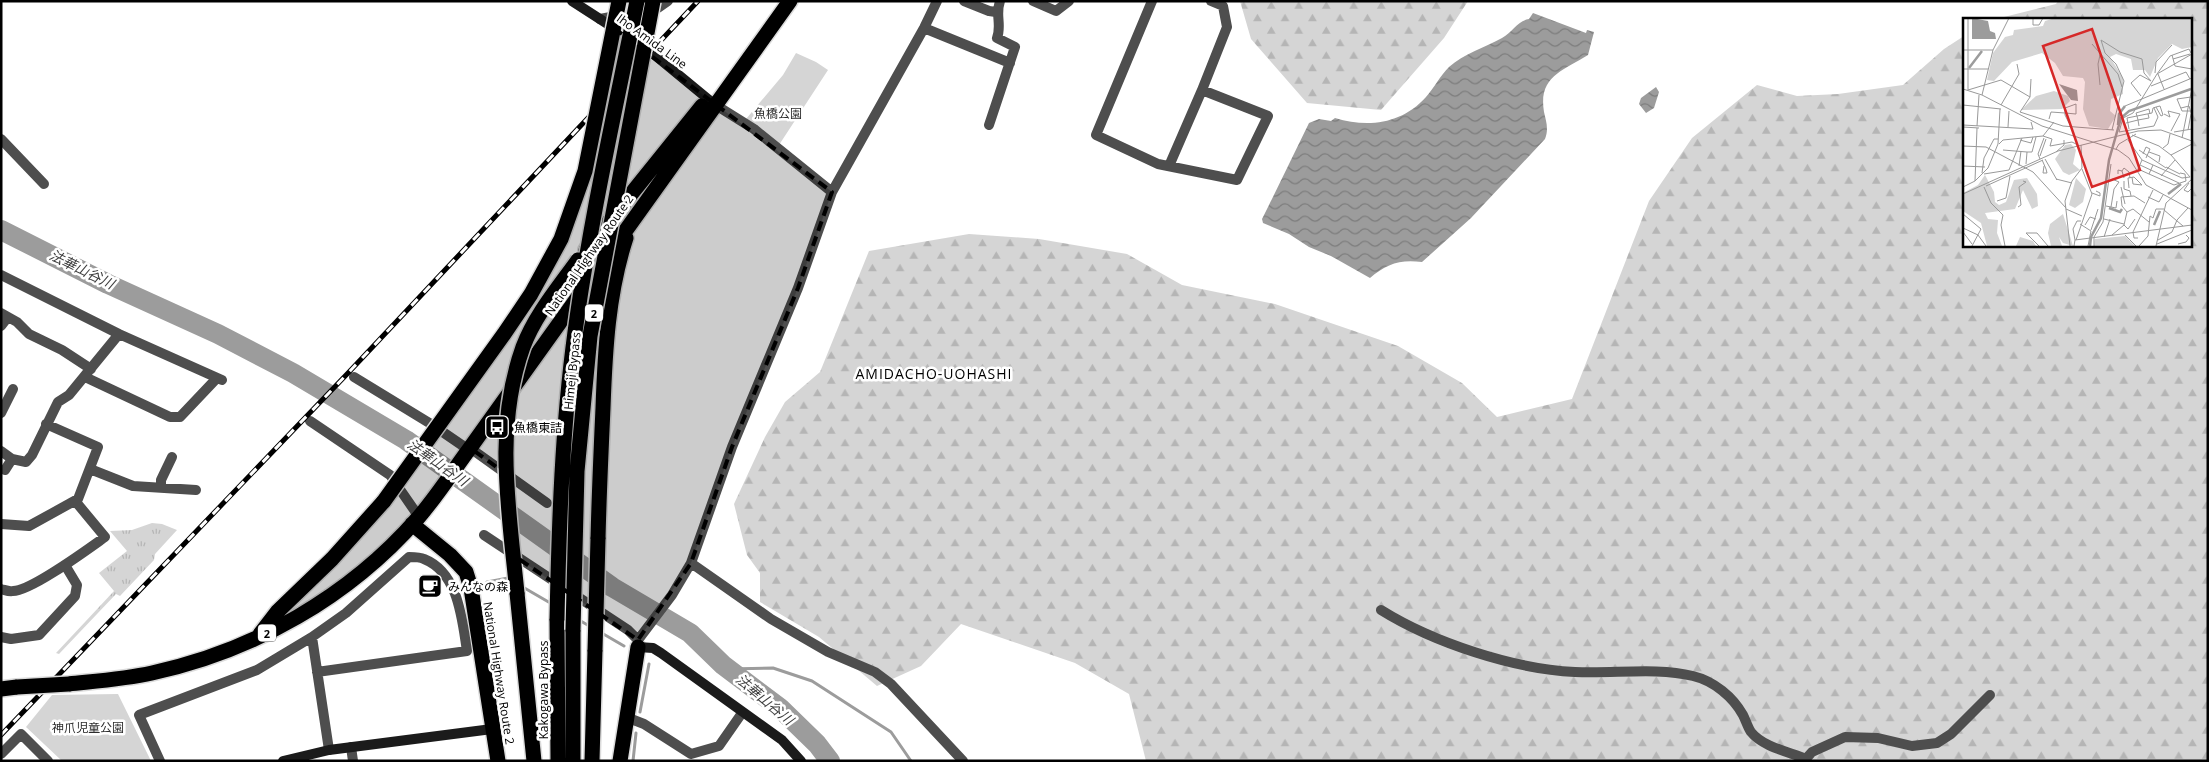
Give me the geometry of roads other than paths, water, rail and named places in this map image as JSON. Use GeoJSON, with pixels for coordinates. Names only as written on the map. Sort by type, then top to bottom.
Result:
{"type":"FeatureCollection","features":[{"type":"Feature","properties":{"kind":"highway"},"geometry":{"type":"LineString","coordinates":[[258,638],[277,612],[332,559],[384,501],[526,302],[561,239],[585,171],[619,1]]}},
{"type":"Feature","properties":{"kind":"highway","name":"Himeji Bypass"},"geometry":{"type":"LineString","coordinates":[[557,619],[559,520],[575,331],[598,192],[637,1]]}},
{"type":"Feature","properties":{"kind":"highway","name":"Himeji Bypass"},"geometry":{"type":"LineString","coordinates":[[573,761],[573,630],[577,471],[590,336],[654,1]]}},
{"type":"Feature","properties":{"kind":"highway","name":"National Highway Route 2"},"geometry":{"type":"LineString","coordinates":[[1,689],[122,678],[181,666],[213,656],[258,638],[290,622],[333,594],[388,549],[419,516],[470,449],[631,222],[711,102],[756,47],[790,1]]}},
{"type":"Feature","properties":{"kind":"highway"},"geometry":{"type":"LineString","coordinates":[[534,761],[505,478],[505,441],[508,406],[524,346],[541,312],[578,260],[711,102]]}},
{"type":"Feature","properties":{"kind":"highway"},"geometry":{"type":"LineString","coordinates":[[592,761],[605,372],[611,302],[618,261],[631,222]]}},
{"type":"Feature","properties":{"kind":"highway","name":"National Highway Route 2"},"geometry":{"type":"LineString","coordinates":[[419,516],[466,572],[471,588],[498,761]]}},
{"type":"Feature","properties":{"kind":"highway","name":"Kakogawa Bypass"},"geometry":{"type":"LineString","coordinates":[[557,619],[558,761]]}},
{"type":"Feature","properties":{"kind":"highway"},"geometry":{"type":"LineString","coordinates":[[620,761],[635,720],[640,640]]}},
{"type":"Feature","properties":{"kind":"main road","name":"Iho Amida Line"},"geometry":{"type":"LineString","coordinates":[[572,1],[650,52],[711,102]]}},
{"type":"Feature","properties":{"kind":"main road"},"geometry":{"type":"LineString","coordinates":[[640,640],[782,740],[801,761]]}},
{"type":"Feature","properties":{"kind":"main road"},"geometry":{"type":"LineString","coordinates":[[283,761],[329,750],[492,729]]}},
{"type":"Feature","properties":{"kind":"street"},"geometry":{"type":"LineString","coordinates":[[600,19],[658,8],[668,1]]}},
{"type":"Feature","properties":{"kind":"street"},"geometry":{"type":"LineString","coordinates":[[484,536],[628,630],[640,640],[672,595],[691,563],[732,447],[798,288],[832,192],[924,28],[937,1]]}},
{"type":"Feature","properties":{"kind":"street"},"geometry":{"type":"LineString","coordinates":[[964,1],[996,12]]}},
{"type":"Feature","properties":{"kind":"street"},"geometry":{"type":"LineString","coordinates":[[989,125],[1015,47],[998,38],[1001,29],[996,12],[1000,1]]}},
{"type":"Feature","properties":{"kind":"street"},"geometry":{"type":"LineString","coordinates":[[1033,1],[1056,11],[1069,1]]}},
{"type":"Feature","properties":{"kind":"street"},"geometry":{"type":"LineString","coordinates":[[1152,1],[1096,135],[1158,164],[1237,180],[1268,116],[1202,90]]}},
{"type":"Feature","properties":{"kind":"street"},"geometry":{"type":"LineString","coordinates":[[1169,166],[1227,27],[1223,6],[1210,1]]}},
{"type":"Feature","properties":{"kind":"street"},"geometry":{"type":"LineString","coordinates":[[924,28],[1010,62]]}},
{"type":"Feature","properties":{"kind":"street"},"geometry":{"type":"LineString","coordinates":[[711,102],[754,129],[832,192]]}},
{"type":"Feature","properties":{"kind":"street"},"geometry":{"type":"LineString","coordinates":[[1,139],[44,184]]}},
{"type":"Feature","properties":{"kind":"street"},"geometry":{"type":"LineString","coordinates":[[1,276],[119,334],[220,379],[180,416],[170,417],[88,373],[70,354],[50,339],[29,334],[17,322],[5,315],[1,326]]}},
{"type":"Feature","properties":{"kind":"street"},"geometry":{"type":"LineString","coordinates":[[1,451],[12,458],[26,462],[32,455],[58,402],[65,399],[119,334]]}},
{"type":"Feature","properties":{"kind":"street"},"geometry":{"type":"LineString","coordinates":[[354,377],[470,449],[547,503]]}},
{"type":"Feature","properties":{"kind":"street"},"geometry":{"type":"LineString","coordinates":[[1,413],[4,400],[13,389]]}},
{"type":"Feature","properties":{"kind":"street"},"geometry":{"type":"LineString","coordinates":[[310,421],[390,475],[419,516]]}},
{"type":"Feature","properties":{"kind":"street"},"geometry":{"type":"LineString","coordinates":[[1,524],[28,526],[76,502],[98,447],[46,424]]}},
{"type":"Feature","properties":{"kind":"street"},"geometry":{"type":"LineString","coordinates":[[161,488],[161,480],[172,457]]}},
{"type":"Feature","properties":{"kind":"street"},"geometry":{"type":"LineString","coordinates":[[4,470],[12,458]]}},
{"type":"Feature","properties":{"kind":"street"},"geometry":{"type":"LineString","coordinates":[[90,470],[132,486],[196,490]]}},
{"type":"Feature","properties":{"kind":"street"},"geometry":{"type":"LineString","coordinates":[[1,589],[13,591],[24,589],[106,538],[76,502]]}},
{"type":"Feature","properties":{"kind":"street"},"geometry":{"type":"LineString","coordinates":[[160,761],[139,715],[257,670],[312,637],[346,613],[409,557],[424,559],[442,571],[458,599],[467,651],[318,672]]}},
{"type":"Feature","properties":{"kind":"street"},"geometry":{"type":"LineString","coordinates":[[691,563],[772,619],[828,652],[875,672],[897,690],[962,761]]}},
{"type":"Feature","properties":{"kind":"street"},"geometry":{"type":"LineString","coordinates":[[1,637],[31,638],[39,636],[75,596],[77,584],[65,565]]}},
{"type":"Feature","properties":{"kind":"street"},"geometry":{"type":"LineString","coordinates":[[1381,610],[1398,621],[1429,635],[1510,664],[1574,672],[1668,673],[1694,676],[1712,684],[1731,699],[1742,714],[1751,732],[1761,741],[1805,760],[1812,752],[1844,737],[1878,738],[1912,746],[1936,743],[1951,734],[1990,695]]}},
{"type":"Feature","properties":{"kind":"street"},"geometry":{"type":"LineString","coordinates":[[312,637],[329,750]]}},
{"type":"Feature","properties":{"kind":"street"},"geometry":{"type":"LineString","coordinates":[[635,720],[691,754],[718,746],[742,713]]}},
{"type":"Feature","properties":{"kind":"street"},"geometry":{"type":"LineString","coordinates":[[1,754],[20,734],[48,761]]}},
{"type":"Feature","properties":{"kind":"street"},"geometry":{"type":"LineString","coordinates":[[351,747],[353,761]]}},
{"type":"Feature","properties":{"kind":"water"},"geometry":{"type":"Polygon","coordinates":[[[1533,13],[1586,33],[1587,30],[1594,32],[1588,55],[1554,76],[1549,82],[1543,100],[1547,128],[1545,139],[1471,218],[1422,262],[1400,262],[1382,269],[1370,278],[1331,256],[1309,247],[1289,234],[1263,223],[1262,219],[1309,123],[1319,119],[1331,121],[1335,118],[1360,123],[1372,123],[1395,118],[1406,113],[1426,97],[1455,62],[1502,38],[1518,24],[1529,19],[1533,13]]]}},
{"type":"Feature","properties":{"kind":"water"},"geometry":{"type":"Polygon","coordinates":[[[1656,87],[1659,92],[1654,108],[1646,113],[1639,104],[1641,98],[1656,87]]]}},
{"type":"Feature","properties":{"kind":"waterway","name":"法華山谷川"},"geometry":{"type":"LineString","coordinates":[[1,230],[108,284],[218,334],[293,373],[406,440],[612,587],[690,633],[723,665],[780,708],[817,744],[830,761]]}},
{"type":"Feature","properties":{"kind":"waterway"},"geometry":{"type":"LineString","coordinates":[[487,582],[508,578],[511,580]]}},
{"type":"Feature","properties":{"kind":"waterway"},"geometry":{"type":"LineString","coordinates":[[521,586],[552,604]]}},
{"type":"Feature","properties":{"kind":"waterway"},"geometry":{"type":"LineString","coordinates":[[579,620],[591,627]]}},
{"type":"Feature","properties":{"kind":"waterway"},"geometry":{"type":"LineString","coordinates":[[600,632],[624,646]]}},
{"type":"Feature","properties":{"kind":"waterway"},"geometry":{"type":"LineString","coordinates":[[640,712],[649,664]]}},
{"type":"Feature","properties":{"kind":"waterway"},"geometry":{"type":"LineString","coordinates":[[728,669],[773,668],[812,681],[891,732],[911,761]]}},
{"type":"Feature","properties":{"kind":"waterway"},"geometry":{"type":"LineString","coordinates":[[633,761],[636,733]]}},
{"type":"Feature","properties":{"kind":"railway"},"geometry":{"type":"LineString","coordinates":[[1,735],[349,372],[698,1]]}},
{"type":"Feature","properties":{"kind":"place","name":"魚橋東詰"},"geometry":{"type":"Point","coordinates":[497,427]}},
{"type":"Feature","properties":{"kind":"place","name":"みんなの森"},"geometry":{"type":"Point","coordinates":[430,586]}},
{"type":"Feature","properties":{"kind":"district","name":"AMIDACHO-UOHASHI"},"geometry":{"type":"Point","coordinates":[934,373]}},
{"type":"Feature","properties":{"kind":"park label","name":"魚橋公園"},"geometry":{"type":"Point","coordinates":[778,113]}},
{"type":"Feature","properties":{"kind":"park label","name":"神爪児童公園"},"geometry":{"type":"Point","coordinates":[88,727]}}]}
